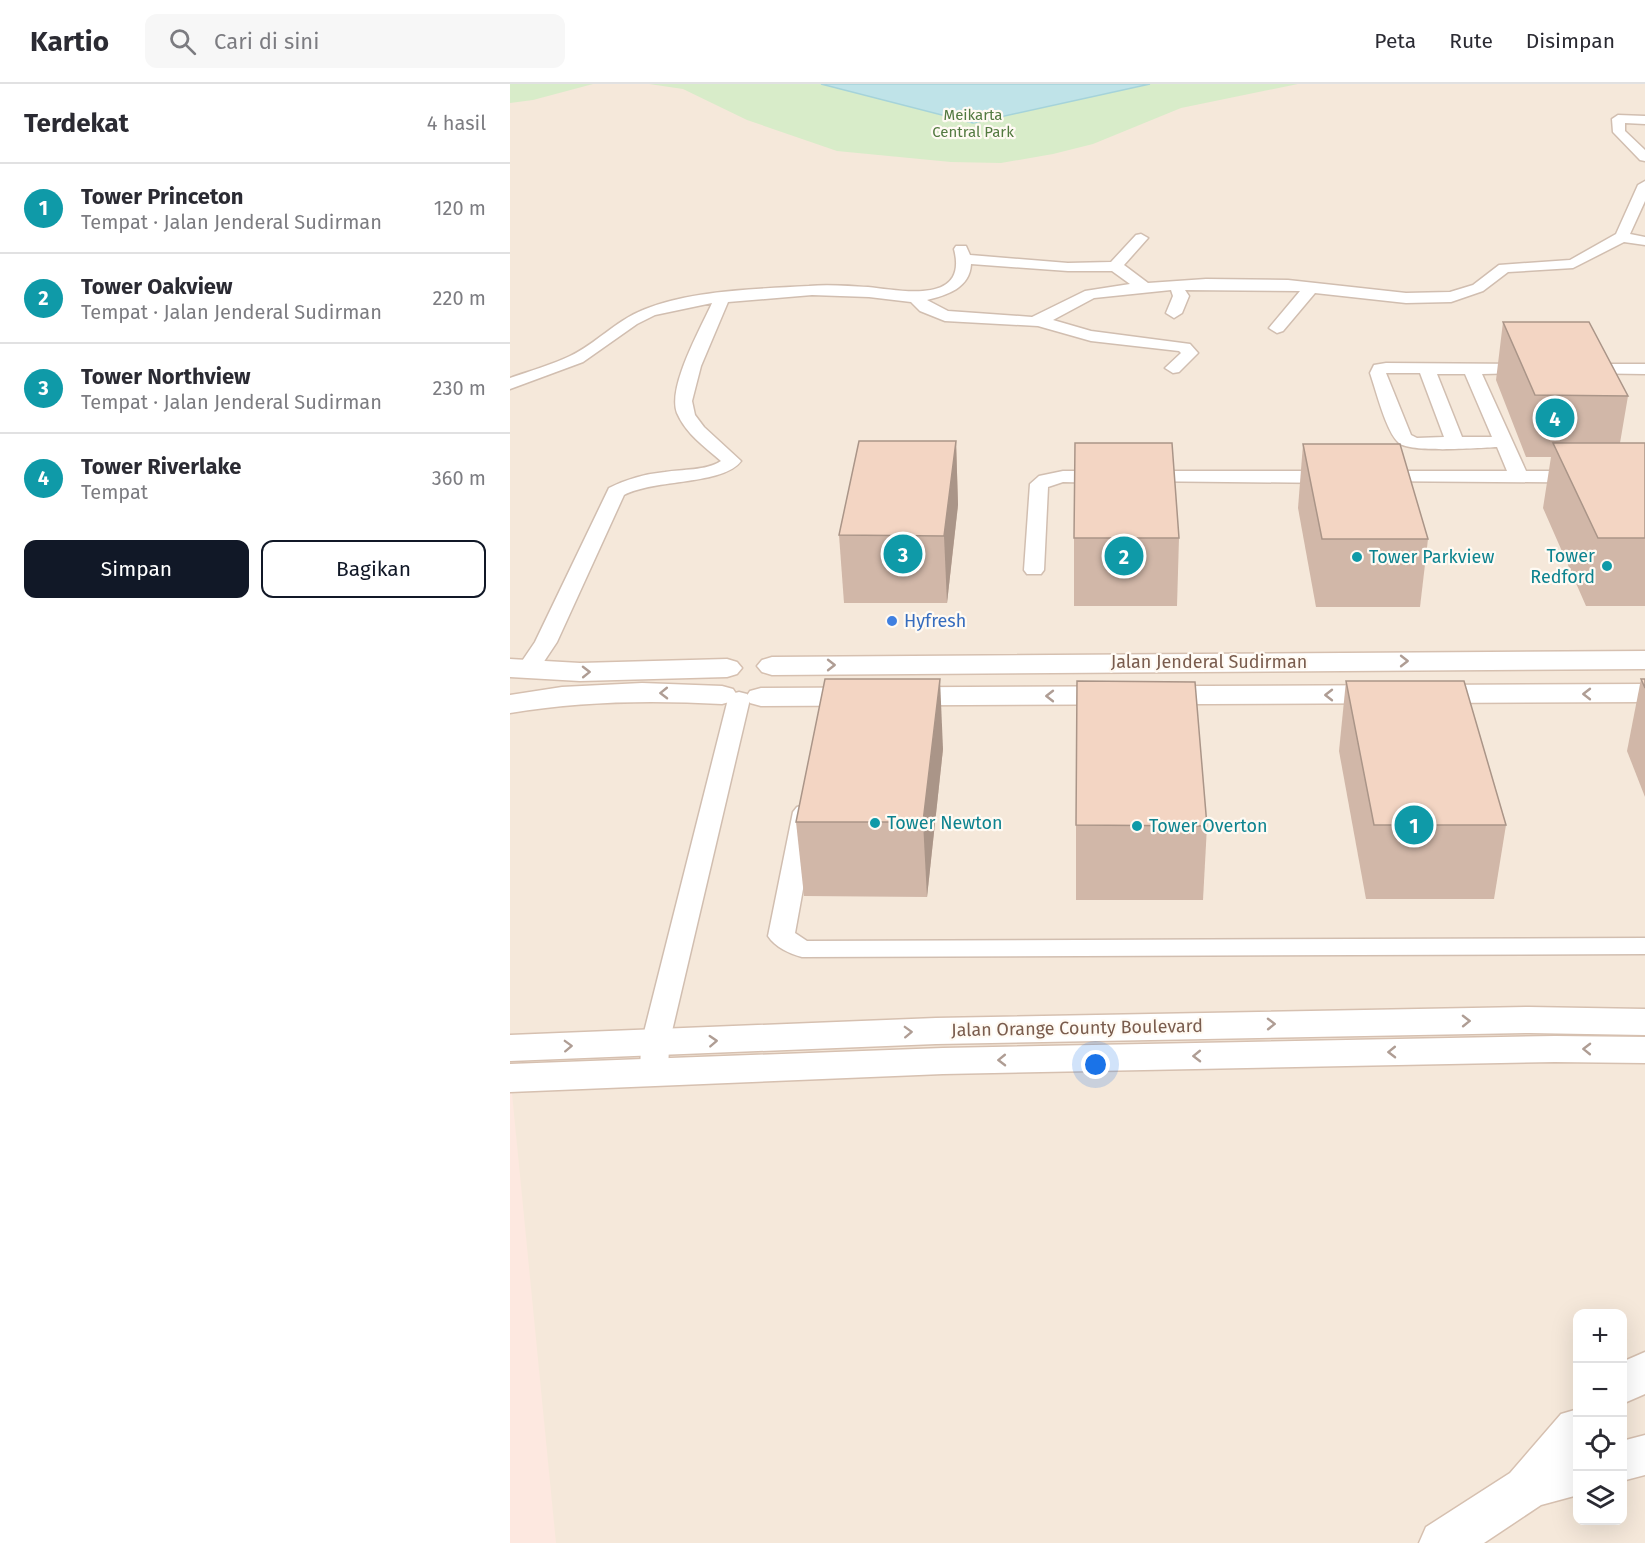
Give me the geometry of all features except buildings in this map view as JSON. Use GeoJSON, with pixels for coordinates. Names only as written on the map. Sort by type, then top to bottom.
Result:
{"type":"FeatureCollection","features":[{"type":"Feature","properties":{"kind":"street"},"geometry":{"type":"LineString","coordinates":[[1645,120],[1618,119],[1618,132],[1645,156]]}},
{"type":"Feature","properties":{"kind":"street"},"geometry":{"type":"LineString","coordinates":[[916,298],[926,308],[945,316],[1020,322],[1040,321],[1090,294],[1144,287],[1311,287],[1406,298],[1451,297],[1478,288],[1504,268],[1572,264],[1622,237],[1645,185]]}},
{"type":"Feature","properties":{"kind":"street"},"geometry":{"type":"LineString","coordinates":[[1622,237],[1645,241]]}},
{"type":"Feature","properties":{"kind":"street"},"geometry":{"type":"LineString","coordinates":[[1115,266],[1141,238]]}},
{"type":"Feature","properties":{"kind":"street"},"geometry":{"type":"LineString","coordinates":[[510,384],[577,359],[631,321],[650,312],[704,299],[812,290],[869,292],[916,298],[934,295],[958,282],[963,254],[1068,267],[1115,266],[1144,287]]}},
{"type":"Feature","properties":{"kind":"street"},"geometry":{"type":"LineString","coordinates":[[1174,313],[1181,296],[1176,286]]}},
{"type":"Feature","properties":{"kind":"street"},"geometry":{"type":"LineString","coordinates":[[1277,328],[1311,287]]}},
{"type":"Feature","properties":{"kind":"street"},"geometry":{"type":"LineString","coordinates":[[516,692],[546,642],[616,492],[625,486],[653,477],[718,471],[728,467],[732,461],[701,436],[687,416],[683,401],[687,383],[721,300]]}},
{"type":"Feature","properties":{"kind":"street"},"geometry":{"type":"LineString","coordinates":[[1040,321],[1053,327],[1107,338],[1184,347],[1190,353],[1173,368]]}},
{"type":"Feature","properties":{"kind":"street"},"geometry":{"type":"LineString","coordinates":[[1426,368],[1455,442]]}},
{"type":"Feature","properties":{"kind":"street"},"geometry":{"type":"LineString","coordinates":[[1503,442],[1415,442],[1405,439],[1399,430],[1378,373],[1380,369],[1645,369]]}},
{"type":"Feature","properties":{"kind":"street"},"geometry":{"type":"LineString","coordinates":[[1472,369],[1519,476]]}},
{"type":"Feature","properties":{"kind":"street"},"geometry":{"type":"LineString","coordinates":[[679,475],[713,444]]}},
{"type":"Feature","properties":{"kind":"street"},"geometry":{"type":"LineString","coordinates":[[1034,570],[1039,484],[1046,479],[1645,477]]}},
{"type":"Feature","properties":{"kind":"street","name":"Jalan Jenderal Sudirman"},"geometry":{"type":"LineString","coordinates":[[737,690],[750,663],[772,666],[1645,660]]}},
{"type":"Feature","properties":{"kind":"street"},"geometry":{"type":"LineString","coordinates":[[654,1059],[737,690],[774,690],[782,682],[780,673],[772,666]]}},
{"type":"Feature","properties":{"kind":"street","name":"Jalan Jenderal Sudirman"},"geometry":{"type":"LineString","coordinates":[[516,692],[692,693],[737,690],[825,708],[1388,694],[1645,693]]}},
{"type":"Feature","properties":{"kind":"street"},"geometry":{"type":"LineString","coordinates":[[1359,716],[1388,694]]}},
{"type":"Feature","properties":{"kind":"street"},"geometry":{"type":"LineString","coordinates":[[809,788],[781,936],[802,949],[1645,946]]}},
{"type":"Feature","properties":{"kind":"street","name":"Jalan Orange County Boulevard"},"geometry":{"type":"LineString","coordinates":[[510,1078],[654,1059],[936,1030],[1529,1020],[1645,1022]]}},
{"type":"Feature","properties":{"kind":"street","name":"Jalan Orange County Boulevard"},"geometry":{"type":"LineString","coordinates":[[510,1048],[654,1059],[943,1061],[1544,1049],[1645,1050]]}},
{"type":"Feature","properties":{"kind":"street"},"geometry":{"type":"LineString","coordinates":[[1627,1382],[1645,1371]]}},
{"type":"Feature","properties":{"kind":"street"},"geometry":{"type":"LineString","coordinates":[[1444,1543],[1527,1488],[1573,1434]]}},
{"type":"Feature","properties":{"kind":"street"},"geometry":{"type":"LineString","coordinates":[[1627,1460],[1645,1455]]}},
{"type":"Feature","properties":{"kind":"street"},"geometry":{"type":"LineString","coordinates":[[1527,1488],[1573,1475]]}},
{"type":"Feature","properties":{"kind":"shaded area"},"geometry":{"type":"Polygon","coordinates":[[[510,84],[1645,84],[1645,1543],[510,1543],[510,84]]]}},
{"type":"Feature","properties":{"kind":"shaded area"},"geometry":{"type":"Polygon","coordinates":[[[510,1073],[556,1543],[510,1543],[510,1073]]]}},
{"type":"Feature","properties":{"kind":"green space"},"geometry":{"type":"Polygon","coordinates":[[[510,84],[593,84],[533,100],[510,103],[510,84]]]}},
{"type":"Feature","properties":{"kind":"green space","name":"Meikarta Central Park"},"geometry":{"type":"Polygon","coordinates":[[[649,84],[1298,84],[1181,108],[1093,144],[1001,163],[951,162],[837,151],[747,120],[683,89],[649,84]]]}},
{"type":"Feature","properties":{"kind":"water"},"geometry":{"type":"Polygon","coordinates":[[[821,84],[1150,84],[973,123],[821,84]]]}},
{"type":"Feature","properties":{"kind":"place","name":"Tower Riverlake"},"geometry":{"type":"Point","coordinates":[1555,418]}},
{"type":"Feature","properties":{"kind":"place","name":"Tower Northview"},"geometry":{"type":"Point","coordinates":[903,554]}},
{"type":"Feature","properties":{"kind":"place","name":"Tower Oakview"},"geometry":{"type":"Point","coordinates":[1124,556]}},
{"type":"Feature","properties":{"kind":"place","name":"Tower Parkview"},"geometry":{"type":"Point","coordinates":[1357,557]}},
{"type":"Feature","properties":{"kind":"place","name":"Tower Redford"},"geometry":{"type":"Point","coordinates":[1607,566]}},
{"type":"Feature","properties":{"kind":"place","name":"Hyfresh"},"geometry":{"type":"Point","coordinates":[892,621]}},
{"type":"Feature","properties":{"kind":"place","name":"Tower Newton"},"geometry":{"type":"Point","coordinates":[875,823]}},
{"type":"Feature","properties":{"kind":"place","name":"Tower Princeton"},"geometry":{"type":"Point","coordinates":[1414,825]}},
{"type":"Feature","properties":{"kind":"place","name":"Tower Overton"},"geometry":{"type":"Point","coordinates":[1137,826]}}]}
